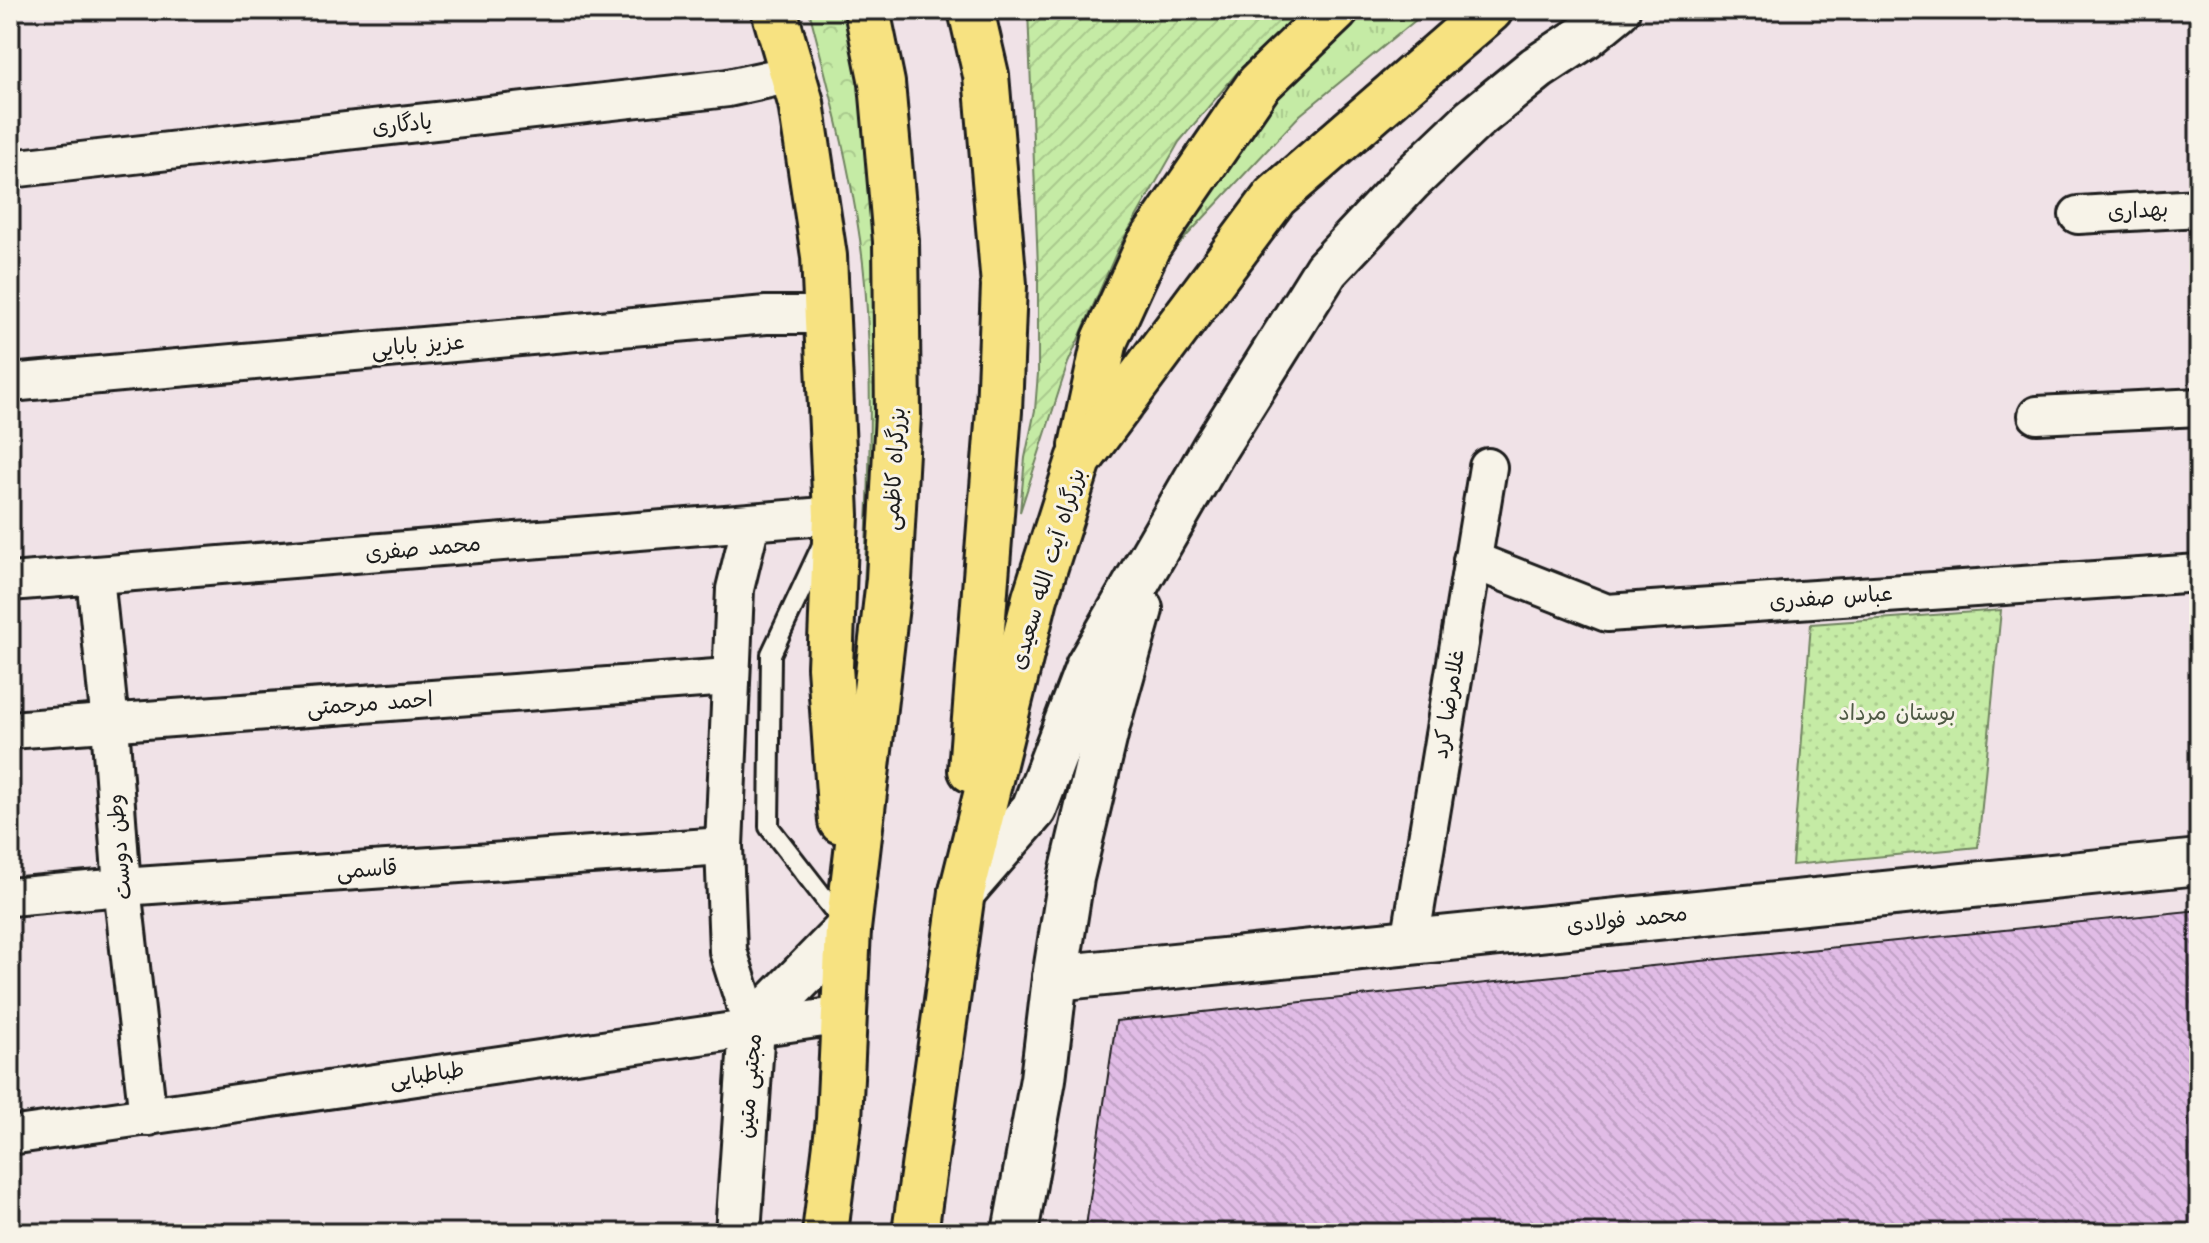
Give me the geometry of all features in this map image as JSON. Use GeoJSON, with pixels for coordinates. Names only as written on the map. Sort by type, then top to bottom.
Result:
{"type":"FeatureCollection","features":[{"type":"Feature","properties":{"kind":"highway"},"geometry":{"type":"LineString","coordinates":[[774,10],[801,103],[824,256],[836,515],[830,667],[848,929],[839,1120],[825,1233]]}},
{"type":"Feature","properties":{"kind":"highway","name":"بزرگراه کاظمی"},"geometry":{"type":"LineString","coordinates":[[848,929],[889,580],[898,415],[895,225],[882,83],[867,10]]}},
{"type":"Feature","properties":{"kind":"highway"},"geometry":{"type":"LineString","coordinates":[[962,892],[999,411],[1003,301],[986,75],[971,10]]}},
{"type":"Feature","properties":{"kind":"highway"},"geometry":{"type":"LineString","coordinates":[[986,75],[999,10]]}},
{"type":"Feature","properties":{"kind":"highway"},"geometry":{"type":"LineString","coordinates":[[1079,460],[1105,340],[1148,246],[1259,84],[1336,10]]}},
{"type":"Feature","properties":{"kind":"highway","name":"بزرگراه آیت الله سعیدی"},"geometry":{"type":"LineString","coordinates":[[915,1233],[962,892],[1035,598],[1079,460],[1275,197],[1490,10]]}},
{"type":"Feature","properties":{"kind":"street"},"geometry":{"type":"LineString","coordinates":[[962,892],[1034,809],[1088,667],[1165,531],[1326,270],[1410,180],[1473,120],[1537,68],[1584,37],[1617,10]]}},
{"type":"Feature","properties":{"kind":"street","name":"یادگاری"},"geometry":{"type":"LineString","coordinates":[[10,169],[728,88],[792,74]]}},
{"type":"Feature","properties":{"kind":"street","name":"بهداری"},"geometry":{"type":"LineString","coordinates":[[2078,215],[2199,208]]}},
{"type":"Feature","properties":{"kind":"street","name":"عزیز بابایی"},"geometry":{"type":"LineString","coordinates":[[10,383],[766,315],[826,315]]}},
{"type":"Feature","properties":{"kind":"street"},"geometry":{"type":"LineString","coordinates":[[2037,415],[2199,407]]}},
{"type":"Feature","properties":{"kind":"street","name":"غلامرضا کرد"},"geometry":{"type":"LineString","coordinates":[[1410,942],[1488,467]]}},
{"type":"Feature","properties":{"kind":"street","name":"محمد صفری"},"geometry":{"type":"LineString","coordinates":[[10,582],[836,515]]}},
{"type":"Feature","properties":{"kind":"street"},"geometry":{"type":"LineString","coordinates":[[751,523],[735,589],[724,846],[728,951],[752,1027]]}},
{"type":"Feature","properties":{"kind":"street"},"geometry":{"type":"LineString","coordinates":[[1015,1233],[1043,1079],[1071,878],[1108,722],[1165,531]]}},
{"type":"Feature","properties":{"kind":"street","name":"عباس صفدری"},"geometry":{"type":"LineString","coordinates":[[1472,560],[1607,613],[2199,573]]}},
{"type":"Feature","properties":{"kind":"street","name":"وطن دوست"},"geometry":{"type":"LineString","coordinates":[[95,576],[122,887],[148,1117]]}},
{"type":"Feature","properties":{"kind":"street","name":"احمد مرحمتی"},"geometry":{"type":"LineString","coordinates":[[10,730],[729,677]]}},
{"type":"Feature","properties":{"kind":"street","name":"قاسمی"},"geometry":{"type":"LineString","coordinates":[[10,897],[724,846]]}},
{"type":"Feature","properties":{"kind":"street","name":"محمد فولادی"},"geometry":{"type":"LineString","coordinates":[[1055,978],[2199,862]]}},
{"type":"Feature","properties":{"kind":"street","name":"مجتبی متین"},"geometry":{"type":"LineString","coordinates":[[738,1233],[752,1027],[848,929]]}},
{"type":"Feature","properties":{"kind":"street","name":"طباطبایی"},"geometry":{"type":"LineString","coordinates":[[10,1136],[844,1015]]}},
{"type":"Feature","properties":{"kind":"lane"},"geometry":{"type":"LineString","coordinates":[[836,515],[771,654],[769,827],[848,929]]}},
{"type":"Feature","properties":{"kind":"green space"},"geometry":{"type":"Polygon","coordinates":[[[809,10],[858,10],[890,335],[859,677],[870,431],[865,283],[850,179],[809,10]]]}},
{"type":"Feature","properties":{"kind":"green space"},"geometry":{"type":"Polygon","coordinates":[[[1028,10],[1303,10],[1236,74],[1179,142],[1118,249],[1068,363],[1020,512],[1038,373],[1038,267],[1028,10]]]}},
{"type":"Feature","properties":{"kind":"green space"},"geometry":{"type":"Polygon","coordinates":[[[1355,10],[1428,10],[1300,115],[1166,258],[1280,81],[1355,10]]]}},
{"type":"Feature","properties":{"kind":"green space","name":"بوستان مرداد"},"geometry":{"type":"Polygon","coordinates":[[[2001,610],[1978,847],[1792,865],[1811,624],[2001,610]]]}},
{"type":"Feature","properties":{"kind":"building"},"geometry":{"type":"Polygon","coordinates":[[[2199,910],[2199,1233],[1085,1233],[1116,1021],[2199,910]]]}}]}
